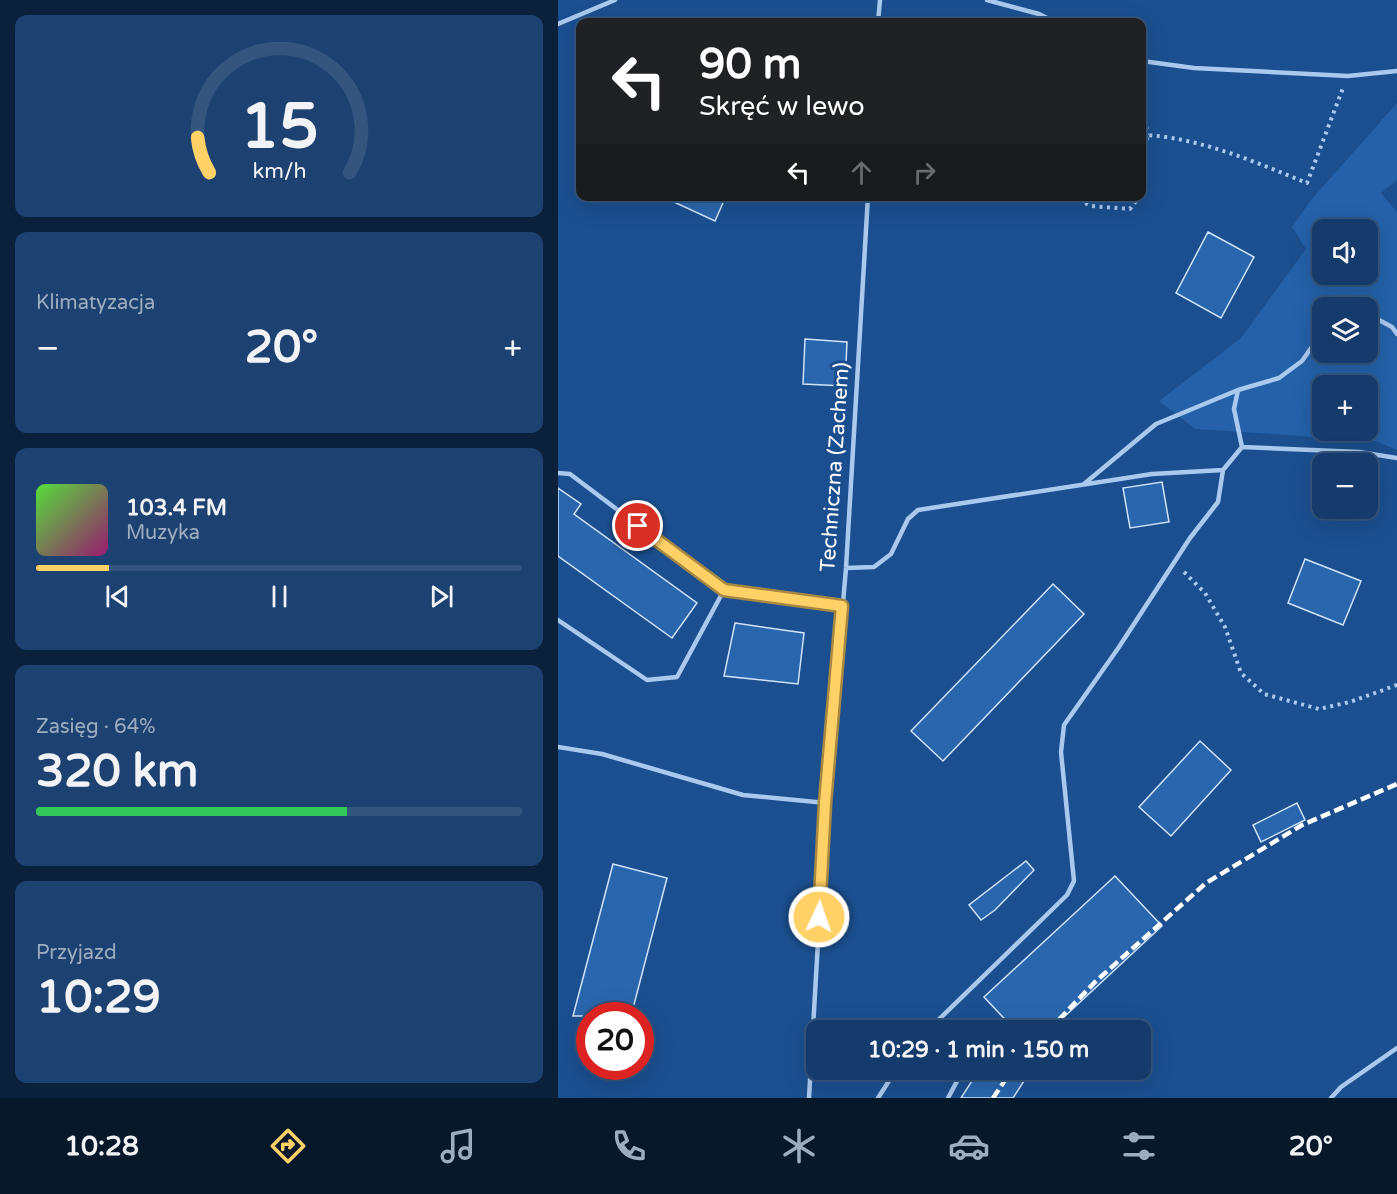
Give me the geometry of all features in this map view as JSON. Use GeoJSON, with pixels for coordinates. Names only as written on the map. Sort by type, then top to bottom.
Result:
{"type":"FeatureCollection","features":[{"type":"Feature","properties":{"kind":"lane"},"geometry":{"type":"LineString","coordinates":[[558,24],[615,0]]}},
{"type":"Feature","properties":{"kind":"lane"},"geometry":{"type":"LineString","coordinates":[[878,18],[880,0]]}},
{"type":"Feature","properties":{"kind":"lane"},"geometry":{"type":"LineString","coordinates":[[987,0],[1047,18]]}},
{"type":"Feature","properties":{"kind":"lane"},"geometry":{"type":"LineString","coordinates":[[1146,62],[1194,68],[1348,76],[1397,71]]}},
{"type":"Feature","properties":{"kind":"lane","name":"Techniczna (Zachem)"},"geometry":{"type":"LineString","coordinates":[[809,1098],[825,803],[846,568],[868,201]]}},
{"type":"Feature","properties":{"kind":"lane"},"geometry":{"type":"LineString","coordinates":[[1378,319],[1392,327],[1397,334]]}},
{"type":"Feature","properties":{"kind":"lane"},"geometry":{"type":"LineString","coordinates":[[1083,485],[1155,424],[1238,390],[1279,378],[1302,361],[1312,347]]}},
{"type":"Feature","properties":{"kind":"lane"},"geometry":{"type":"LineString","coordinates":[[1238,390],[1234,409],[1242,447]]}},
{"type":"Feature","properties":{"kind":"lane"},"geometry":{"type":"LineString","coordinates":[[1242,447],[1359,452],[1397,458]]}},
{"type":"Feature","properties":{"kind":"lane"},"geometry":{"type":"LineString","coordinates":[[939,1020],[1067,896],[1074,880],[1060,752],[1064,725],[1119,647],[1190,538],[1218,502],[1222,470],[1242,447]]}},
{"type":"Feature","properties":{"kind":"lane"},"geometry":{"type":"LineString","coordinates":[[846,568],[874,567],[891,554],[908,519],[918,510],[1152,474],[1222,470]]}},
{"type":"Feature","properties":{"kind":"lane"},"geometry":{"type":"LineString","coordinates":[[558,473],[570,474],[724,590],[842,606]]}},
{"type":"Feature","properties":{"kind":"lane"},"geometry":{"type":"LineString","coordinates":[[558,620],[647,680],[677,677],[724,590]]}},
{"type":"Feature","properties":{"kind":"lane"},"geometry":{"type":"LineString","coordinates":[[558,747],[602,754],[743,795],[825,803]]}},
{"type":"Feature","properties":{"kind":"lane"},"geometry":{"type":"LineString","coordinates":[[1331,1098],[1341,1087],[1397,1048]]}},
{"type":"Feature","properties":{"kind":"lane"},"geometry":{"type":"LineString","coordinates":[[878,1098],[890,1080]]}},
{"type":"Feature","properties":{"kind":"lane"},"geometry":{"type":"LineString","coordinates":[[948,1098],[958,1080]]}},
{"type":"Feature","properties":{"kind":"path"},"geometry":{"type":"LineString","coordinates":[[1147,135],[1171,137],[1231,152],[1307,183],[1348,76]]}},
{"type":"Feature","properties":{"kind":"path"},"geometry":{"type":"LineString","coordinates":[[1146,123],[1146,145]]}},
{"type":"Feature","properties":{"kind":"path"},"geometry":{"type":"LineString","coordinates":[[1082,201],[1091,206],[1130,209],[1136,201]]}},
{"type":"Feature","properties":{"kind":"path"},"geometry":{"type":"LineString","coordinates":[[1175,562],[1205,593],[1225,627],[1240,673],[1264,694],[1319,709],[1350,702],[1397,685]]}},
{"type":"Feature","properties":{"kind":"shaded area"},"geometry":{"type":"Polygon","coordinates":[[[1397,103],[1397,180],[1381,193],[1397,212],[1397,450],[1376,441],[1378,441],[1378,375],[1312,375],[1312,437],[1195,429],[1159,401],[1241,338],[1306,249],[1292,227],[1311,200],[1397,103]]]}},
{"type":"Feature","properties":{"kind":"building"},"geometry":{"type":"Polygon","coordinates":[[[672,201],[724,201],[715,221],[672,201]]]}},
{"type":"Feature","properties":{"kind":"building"},"geometry":{"type":"Polygon","coordinates":[[[1208,232],[1254,257],[1221,318],[1176,293],[1208,232]]]}},
{"type":"Feature","properties":{"kind":"building"},"geometry":{"type":"Polygon","coordinates":[[[805,339],[847,342],[845,386],[803,384],[805,339]]]}},
{"type":"Feature","properties":{"kind":"building"},"geometry":{"type":"Polygon","coordinates":[[[1162,482],[1169,522],[1130,528],[1123,488],[1162,482]]]}},
{"type":"Feature","properties":{"kind":"building"},"geometry":{"type":"Polygon","coordinates":[[[558,488],[581,504],[574,514],[697,603],[672,638],[558,556],[558,488]]]}},
{"type":"Feature","properties":{"kind":"building"},"geometry":{"type":"Polygon","coordinates":[[[1305,559],[1361,581],[1343,625],[1288,603],[1305,559]]]}},
{"type":"Feature","properties":{"kind":"building"},"geometry":{"type":"Polygon","coordinates":[[[1053,584],[1084,614],[943,761],[911,731],[1053,584]]]}},
{"type":"Feature","properties":{"kind":"building"},"geometry":{"type":"Polygon","coordinates":[[[735,623],[804,633],[798,684],[724,676],[735,623]]]}},
{"type":"Feature","properties":{"kind":"building"},"geometry":{"type":"Polygon","coordinates":[[[1200,741],[1231,770],[1171,836],[1139,807],[1200,741]]]}},
{"type":"Feature","properties":{"kind":"building"},"geometry":{"type":"Polygon","coordinates":[[[1297,803],[1305,820],[1261,842],[1253,825],[1297,803]]]}},
{"type":"Feature","properties":{"kind":"building"},"geometry":{"type":"Polygon","coordinates":[[[1026,861],[1034,870],[995,910],[981,920],[969,905],[1026,861]]]}},
{"type":"Feature","properties":{"kind":"building"},"geometry":{"type":"Polygon","coordinates":[[[613,864],[667,878],[635,1002],[577,1002],[613,864]]]}},
{"type":"Feature","properties":{"kind":"building"},"geometry":{"type":"Polygon","coordinates":[[[1115,876],[1162,926],[1061,1020],[1006,1020],[984,997],[1115,876]]]}},
{"type":"Feature","properties":{"kind":"building"},"geometry":{"type":"Polygon","coordinates":[[[973,1080],[1024,1081],[1013,1098],[961,1098],[973,1080]]]}},
{"type":"Feature","properties":{"kind":"railway"},"geometry":{"type":"LineString","coordinates":[[1059,1020],[1095,982],[1206,883],[1302,825],[1397,784]]}},
{"type":"Feature","properties":{"kind":"railway"},"geometry":{"type":"LineString","coordinates":[[993,1098],[1005,1080]]}},
{"type":"Feature","properties":{"kind":"route"},"geometry":{"type":"LineString","coordinates":[[638,526],[724,590],[842,606],[825,803],[819,917]]}}]}
